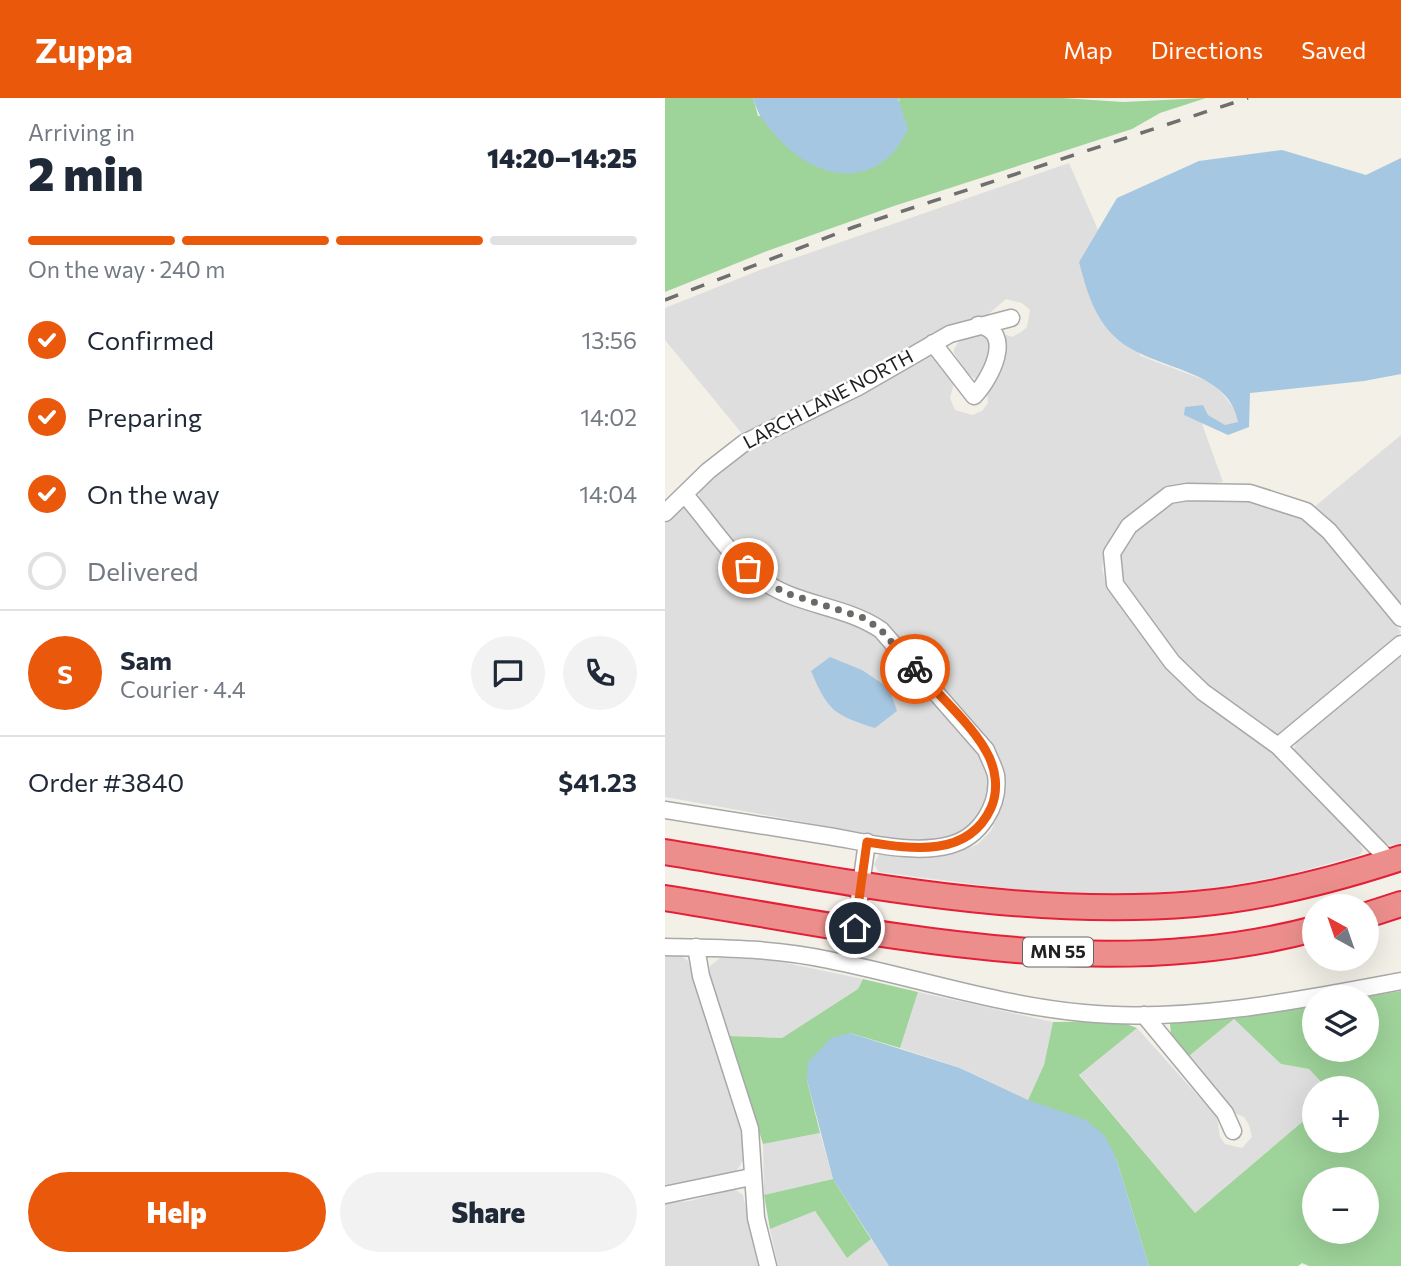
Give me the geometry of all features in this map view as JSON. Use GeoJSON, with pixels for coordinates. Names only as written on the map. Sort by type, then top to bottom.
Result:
{"type":"FeatureCollection","features":[{"type":"Feature","properties":{"kind":"highway"},"geometry":{"type":"LineString","coordinates":[[665,852],[936,895],[1055,906],[1195,904],[1289,890],[1396,860]]}},
{"type":"Feature","properties":{"kind":"highway","name":"MN 55"},"geometry":{"type":"LineString","coordinates":[[665,898],[979,947],[1136,954],[1243,944],[1302,932]]}},
{"type":"Feature","properties":{"kind":"highway"},"geometry":{"type":"LineString","coordinates":[[1379,911],[1401,904]]}},
{"type":"Feature","properties":{"kind":"street","name":"LARCH LANE NORTH"},"geometry":{"type":"LineString","coordinates":[[665,513],[708,471],[744,443],[858,387],[933,343],[978,325],[1011,318]]}},
{"type":"Feature","properties":{"kind":"street"},"geometry":{"type":"LineString","coordinates":[[933,343],[974,396],[991,376],[997,359],[997,344],[992,332],[987,326],[978,325]]}},
{"type":"Feature","properties":{"kind":"street"},"geometry":{"type":"LineString","coordinates":[[1396,860],[1278,746],[1195,684],[1172,662],[1115,584],[1112,561],[1118,539],[1148,509],[1169,495],[1187,492],[1250,493],[1306,510],[1329,531],[1401,618]]}},
{"type":"Feature","properties":{"kind":"street"},"geometry":{"type":"LineString","coordinates":[[665,810],[867,842],[934,847],[952,845],[970,836],[985,821],[995,801],[996,775],[986,750],[881,630],[864,618],[789,594],[766,583],[748,568],[685,495]]}},
{"type":"Feature","properties":{"kind":"street"},"geometry":{"type":"LineString","coordinates":[[1278,746],[1401,644]]}},
{"type":"Feature","properties":{"kind":"street"},"geometry":{"type":"LineString","coordinates":[[855,928],[867,842]]}},
{"type":"Feature","properties":{"kind":"street"},"geometry":{"type":"LineString","coordinates":[[665,947],[783,952],[1026,1005],[1086,1013],[1144,1015],[1207,1011],[1401,981]]}},
{"type":"Feature","properties":{"kind":"street"},"geometry":{"type":"LineString","coordinates":[[696,947],[701,976],[750,1129],[751,1177],[756,1218],[768,1266]]}},
{"type":"Feature","properties":{"kind":"street"},"geometry":{"type":"LineString","coordinates":[[1144,1015],[1226,1113],[1233,1130]]}},
{"type":"Feature","properties":{"kind":"street"},"geometry":{"type":"LineString","coordinates":[[665,1195],[751,1177]]}},
{"type":"Feature","properties":{"kind":"shaded area"},"geometry":{"type":"Polygon","coordinates":[[[1069,163],[1098,230],[1079,262],[1141,356],[1215,384],[1236,411],[1238,422],[1225,426],[1208,415],[1184,415],[1201,421],[1223,482],[1180,488],[1143,505],[1116,532],[1104,551],[1102,569],[1108,590],[1190,687],[1271,751],[1358,841],[1363,850],[1360,855],[1287,875],[1217,888],[1134,894],[1065,896],[879,872],[874,864],[881,851],[934,856],[958,853],[978,844],[991,831],[999,813],[1006,786],[1001,762],[886,627],[785,589],[748,563],[699,499],[699,490],[706,480],[751,446],[928,356],[936,355],[954,383],[950,398],[955,410],[972,415],[982,411],[988,403],[987,391],[983,384],[967,373],[954,349],[959,341],[986,328],[1012,337],[1027,327],[1030,310],[1022,303],[1006,299],[984,318],[953,330],[744,436],[665,340],[665,308],[760,270],[1069,163]]]}},
{"type":"Feature","properties":{"kind":"shaded area"},"geometry":{"type":"Polygon","coordinates":[[[1401,435],[1401,612],[1313,508],[1401,435]]]}},
{"type":"Feature","properties":{"kind":"shaded area"},"geometry":{"type":"Polygon","coordinates":[[[1204,495],[1273,501],[1315,524],[1401,632],[1324,696],[1285,735],[1277,737],[1225,701],[1188,667],[1118,585],[1113,561],[1123,542],[1139,526],[1172,504],[1204,495]]]}},
{"type":"Feature","properties":{"kind":"shaded area"},"geometry":{"type":"Polygon","coordinates":[[[683,506],[690,509],[747,578],[873,630],[986,759],[992,796],[976,829],[938,846],[665,797],[665,524],[683,506]]]}},
{"type":"Feature","properties":{"kind":"shaded area"},"geometry":{"type":"Polygon","coordinates":[[[1401,655],[1401,844],[1397,846],[1384,844],[1293,753],[1296,742],[1325,714],[1401,655]]]}},
{"type":"Feature","properties":{"kind":"shaded area"},"geometry":{"type":"Polygon","coordinates":[[[665,951],[675,951],[688,961],[744,1142],[745,1157],[737,1170],[719,1180],[665,1187],[665,951]]]}},
{"type":"Feature","properties":{"kind":"shaded area"},"geometry":{"type":"Polygon","coordinates":[[[720,958],[772,960],[863,979],[858,989],[782,1038],[729,1036],[709,973],[710,966],[720,958]]]}},
{"type":"Feature","properties":{"kind":"shaded area"},"geometry":{"type":"Polygon","coordinates":[[[918,992],[1053,1022],[1044,1065],[1028,1100],[961,1068],[900,1048],[918,992]]]}},
{"type":"Feature","properties":{"kind":"shaded area"},"geometry":{"type":"Polygon","coordinates":[[[1234,1019],[1281,1064],[1309,1069],[1316,1076],[1302,1076],[1302,1122],[1195,1213],[1079,1074],[1137,1028],[1217,1117],[1220,1137],[1225,1144],[1242,1148],[1252,1137],[1249,1125],[1244,1117],[1234,1113],[1189,1056],[1234,1019]]]}},
{"type":"Feature","properties":{"kind":"shaded area"},"geometry":{"type":"Polygon","coordinates":[[[820,1133],[833,1179],[764,1195],[763,1144],[820,1133]]]}},
{"type":"Feature","properties":{"kind":"shaded area"},"geometry":{"type":"Polygon","coordinates":[[[734,1189],[743,1195],[758,1266],[665,1266],[665,1203],[690,1201],[734,1189]]]}},
{"type":"Feature","properties":{"kind":"shaded area"},"geometry":{"type":"Polygon","coordinates":[[[815,1211],[847,1258],[871,1239],[889,1266],[778,1266],[770,1229],[815,1211]]]}},
{"type":"Feature","properties":{"kind":"green space"},"geometry":{"type":"Polygon","coordinates":[[[665,98],[753,98],[758,116],[900,101],[898,98],[1062,98],[1123,102],[1206,98],[1160,113],[1132,129],[894,206],[767,251],[665,292],[665,98]]]}},
{"type":"Feature","properties":{"kind":"green space"},"geometry":{"type":"Polygon","coordinates":[[[863,979],[918,992],[900,1048],[850,1033],[807,1080],[820,1133],[763,1144],[729,1036],[782,1038],[858,989],[863,979]]]}},
{"type":"Feature","properties":{"kind":"green space"},"geometry":{"type":"Polygon","coordinates":[[[1401,991],[1401,1266],[1309,1266],[1302,1263],[1298,1266],[1149,1266],[1116,1158],[1028,1100],[1044,1065],[1053,1022],[1118,1021],[1137,1028],[1079,1075],[1195,1213],[1302,1122],[1302,1153],[1379,1153],[1379,1076],[1316,1076],[1309,1069],[1281,1064],[1234,1019],[1189,1056],[1171,1035],[1170,1024],[1176,1019],[1302,1005],[1302,1062],[1379,1062],[1379,995],[1401,991]]]}},
{"type":"Feature","properties":{"kind":"green space"},"geometry":{"type":"Polygon","coordinates":[[[833,1179],[871,1239],[847,1258],[815,1211],[770,1229],[764,1195],[833,1179]]]}},
{"type":"Feature","properties":{"kind":"water"},"geometry":{"type":"Polygon","coordinates":[[[753,98],[898,98],[908,129],[896,149],[882,162],[865,171],[830,171],[812,165],[779,139],[763,120],[753,98]]]}},
{"type":"Feature","properties":{"kind":"water"},"geometry":{"type":"Polygon","coordinates":[[[1282,150],[1366,175],[1401,158],[1401,374],[1364,381],[1250,393],[1249,427],[1228,435],[1184,415],[1185,407],[1203,405],[1208,415],[1225,425],[1238,422],[1231,404],[1219,390],[1203,379],[1128,347],[1113,335],[1095,310],[1079,262],[1117,198],[1199,161],[1282,150]]]}},
{"type":"Feature","properties":{"kind":"water"},"geometry":{"type":"Polygon","coordinates":[[[830,657],[862,670],[889,688],[897,711],[875,728],[834,710],[822,695],[811,671],[830,657]]]}},
{"type":"Feature","properties":{"kind":"water"},"geometry":{"type":"Polygon","coordinates":[[[850,1033],[960,1068],[1028,1100],[1086,1120],[1105,1136],[1116,1158],[1149,1266],[889,1266],[833,1179],[807,1080],[808,1062],[831,1038],[850,1033]]]}},
{"type":"Feature","properties":{"kind":"railway"},"geometry":{"type":"LineString","coordinates":[[665,300],[854,227],[1248,98]]}},
{"type":"Feature","properties":{"kind":"way so far"},"geometry":{"type":"LineString","coordinates":[[748,568],[766,583],[789,594],[864,618],[881,630],[915,669]]}},
{"type":"Feature","properties":{"kind":"route"},"geometry":{"type":"LineString","coordinates":[[855,928],[867,842],[915,847],[952,845],[970,836],[985,821],[995,801],[996,775],[986,750],[915,669]]}}]}
